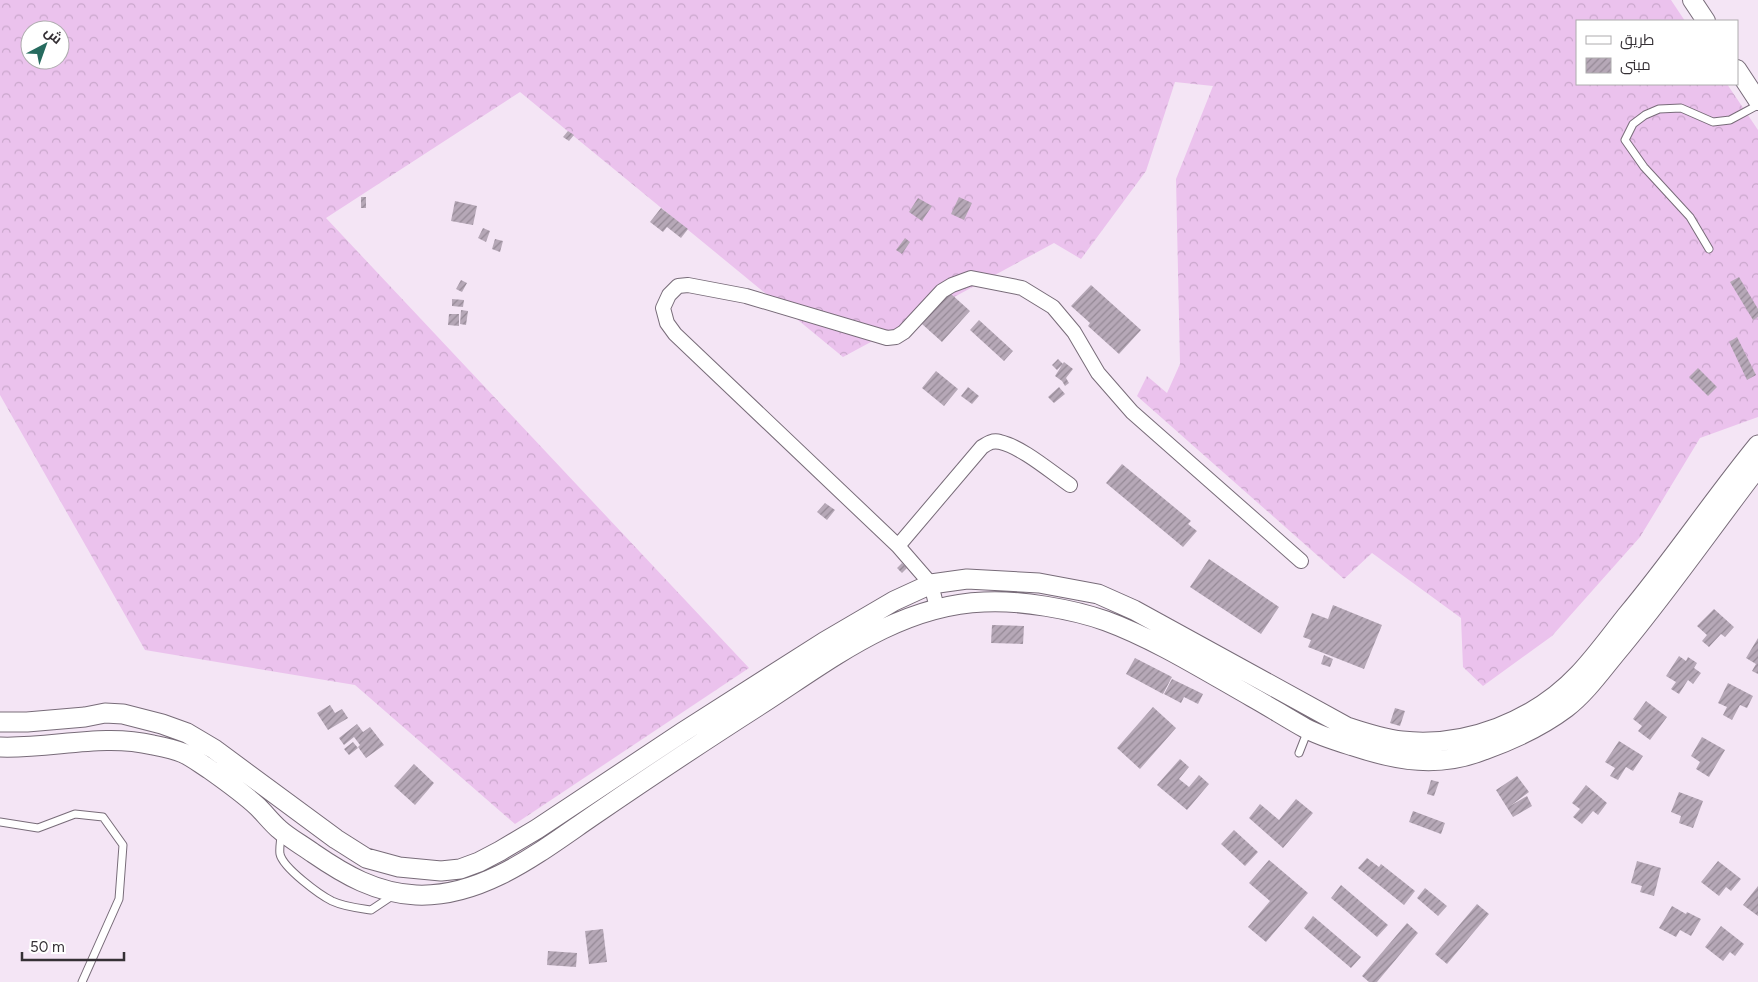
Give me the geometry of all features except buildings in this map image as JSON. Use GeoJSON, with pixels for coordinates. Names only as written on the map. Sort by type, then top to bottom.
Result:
{"type":"FeatureCollection","features":[{"type":"Feature","properties":{"kind":"main road"},"geometry":{"type":"LineString","coordinates":[[0,722],[27,722],[85,717],[105,713],[123,714],[162,724],[187,733],[214,749],[336,839],[366,858],[399,867],[432,871],[451,870],[479,862],[500,851],[824,642],[894,601],[930,584],[967,579],[1039,583],[1098,594],[1134,610],[1347,727],[1381,738],[1402,741],[1448,742],[1473,736],[1509,723],[1545,703],[1579,674],[1641,598],[1758,444]]}},
{"type":"Feature","properties":{"kind":"main road"},"geometry":{"type":"LineString","coordinates":[[0,748],[18,748],[88,740],[131,740],[184,753],[234,787],[259,808],[281,831],[359,882],[396,893],[441,895],[465,889],[502,873],[549,846],[828,659],[869,636],[910,616],[937,608],[988,601],[1010,602],[1081,614],[1108,622],[1165,649],[1308,729],[1376,754],[1417,762],[1459,758],[1481,752],[1551,718],[1569,706],[1643,620],[1758,467]]}},
{"type":"Feature","properties":{"kind":"main road"},"geometry":{"type":"LineString","coordinates":[[1308,729],[1319,711]]}},
{"type":"Feature","properties":{"kind":"street"},"geometry":{"type":"LineString","coordinates":[[1692,0],[1705,20]]}},
{"type":"Feature","properties":{"kind":"street"},"geometry":{"type":"LineString","coordinates":[[1738,71],[1758,101]]}},
{"type":"Feature","properties":{"kind":"street"},"geometry":{"type":"LineString","coordinates":[[937,608],[930,584],[898,546],[675,334],[667,323],[663,308],[669,295],[678,286],[688,285],[746,296],[887,338],[896,337],[904,332],[942,291],[952,284],[971,278],[1022,288],[1053,306],[1074,332],[1098,372],[1132,412],[1301,561]]}},
{"type":"Feature","properties":{"kind":"street"},"geometry":{"type":"LineString","coordinates":[[898,546],[982,447],[990,442],[999,441],[1017,448],[1070,485]]}},
{"type":"Feature","properties":{"kind":"lane"},"geometry":{"type":"LineString","coordinates":[[1709,249],[1690,217],[1644,167],[1625,140],[1633,124],[1645,115],[1658,109],[1681,108],[1713,122],[1730,120],[1758,105]]}},
{"type":"Feature","properties":{"kind":"lane"},"geometry":{"type":"LineString","coordinates":[[1299,753],[1308,729]]}},
{"type":"Feature","properties":{"kind":"lane"},"geometry":{"type":"LineString","coordinates":[[0,822],[38,828],[76,814],[103,818],[123,845],[119,899],[82,982]]}},
{"type":"Feature","properties":{"kind":"lane"},"geometry":{"type":"LineString","coordinates":[[281,831],[280,855],[285,862],[308,885],[331,900],[352,908],[371,910],[396,893]]}},
{"type":"Feature","properties":{"kind":"green space"},"geometry":{"type":"Polygon","coordinates":[[[0,0],[1671,0],[1684,20],[1576,20],[1576,85],[1728,85],[1758,130],[1758,417],[1700,438],[1640,537],[1552,636],[1483,686],[1463,667],[1461,618],[1372,553],[1344,579],[1137,396],[1147,376],[1167,393],[1180,364],[1176,179],[1213,86],[1175,82],[1146,171],[1081,259],[1054,243],[843,357],[520,92],[326,218],[749,668],[515,824],[355,685],[145,650],[0,395],[0,0]]]}}]}
